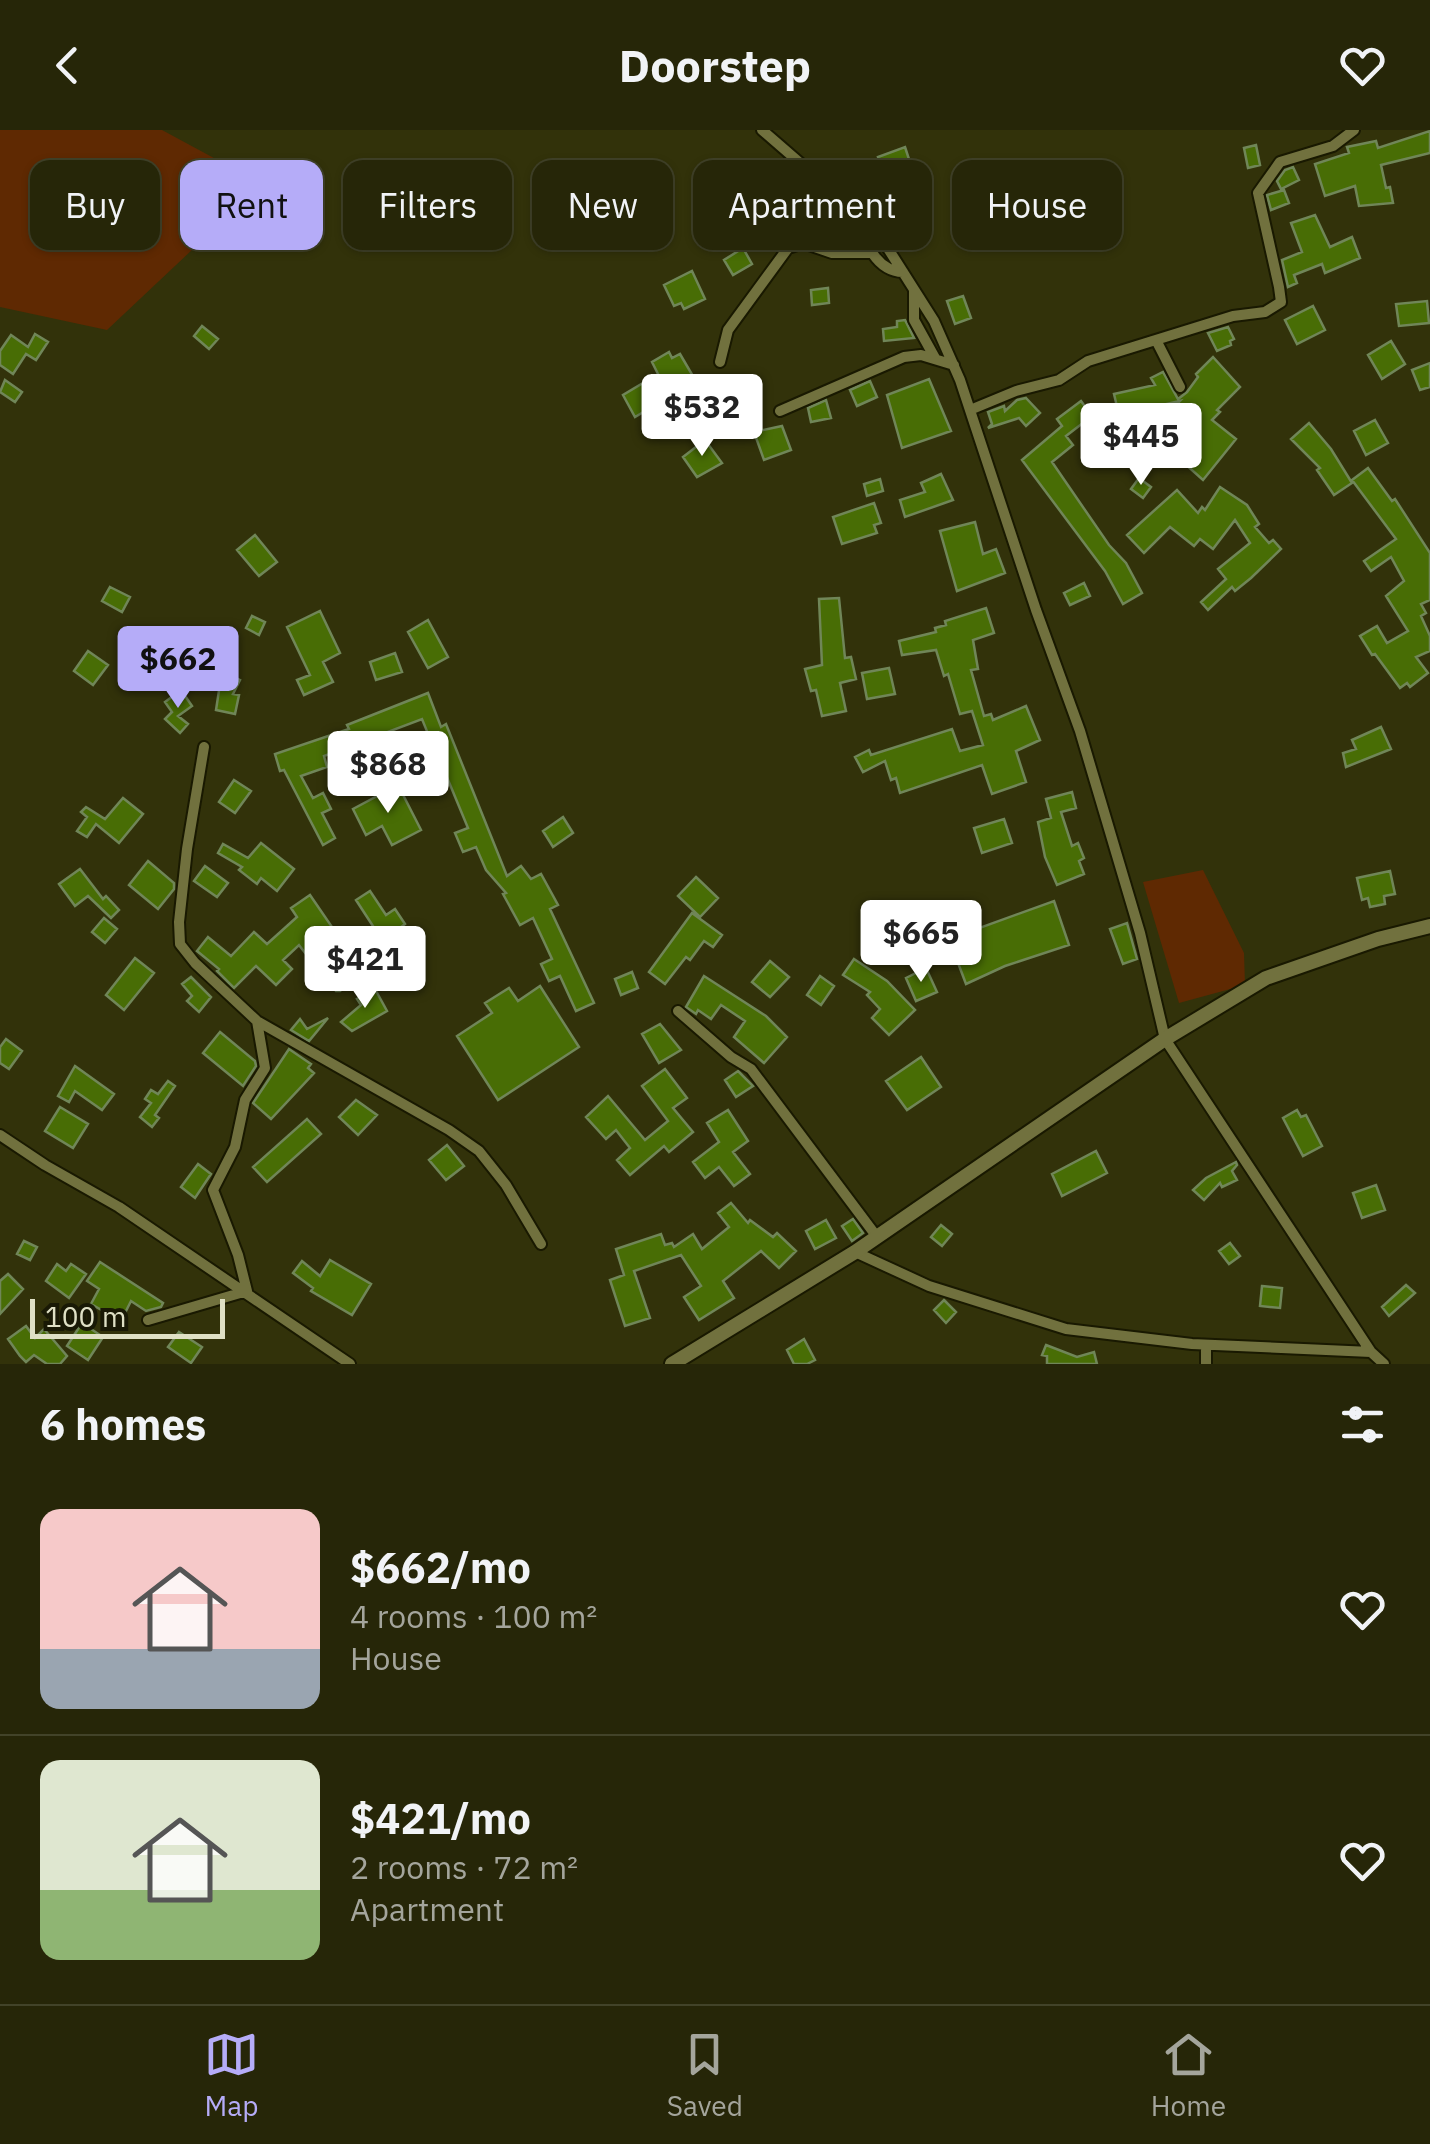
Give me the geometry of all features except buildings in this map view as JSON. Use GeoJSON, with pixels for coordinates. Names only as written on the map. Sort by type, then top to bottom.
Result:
{"type":"FeatureCollection","features":[{"type":"Feature","properties":{"kind":"main road"},"geometry":{"type":"LineString","coordinates":[[672,1364],[877,1238],[1165,1039],[1266,978],[1378,939],[1430,926]]}},
{"type":"Feature","properties":{"kind":"street"},"geometry":{"type":"LineString","coordinates":[[762,130],[798,160]]}},
{"type":"Feature","properties":{"kind":"street"},"geometry":{"type":"LineString","coordinates":[[970,410],[1016,391],[1059,380],[1088,360],[1233,316],[1264,312],[1281,302],[1258,193],[1280,162],[1333,146],[1354,130]]}},
{"type":"Feature","properties":{"kind":"street"},"geometry":{"type":"LineString","coordinates":[[720,362],[728,330],[788,248],[802,242],[832,253],[870,252],[892,272],[903,272]]}},
{"type":"Feature","properties":{"kind":"street"},"geometry":{"type":"LineString","coordinates":[[890,250],[934,320],[970,410],[1080,731],[1140,933],[1165,1039],[1371,1352],[1384,1364]]}},
{"type":"Feature","properties":{"kind":"street"},"geometry":{"type":"LineString","coordinates":[[914,290],[914,320],[935,359]]}},
{"type":"Feature","properties":{"kind":"street"},"geometry":{"type":"LineString","coordinates":[[1156,340],[1180,387]]}},
{"type":"Feature","properties":{"kind":"street"},"geometry":{"type":"LineString","coordinates":[[780,411],[904,356],[921,355],[954,365]]}},
{"type":"Feature","properties":{"kind":"street"},"geometry":{"type":"LineString","coordinates":[[204,747],[186,849],[180,944],[256,1021],[449,1130],[479,1152],[506,1186],[541,1244]]}},
{"type":"Feature","properties":{"kind":"street"},"geometry":{"type":"LineString","coordinates":[[678,1011],[731,1057],[751,1069],[877,1238]]}},
{"type":"Feature","properties":{"kind":"street"},"geometry":{"type":"LineString","coordinates":[[246,1292],[238,1255],[214,1190],[235,1147],[245,1100],[265,1068],[256,1021]]}},
{"type":"Feature","properties":{"kind":"street"},"geometry":{"type":"LineString","coordinates":[[0,1135],[119,1207],[350,1364]]}},
{"type":"Feature","properties":{"kind":"street"},"geometry":{"type":"LineString","coordinates":[[855,1252],[929,1286],[1066,1329],[1206,1345],[1371,1352]]}},
{"type":"Feature","properties":{"kind":"street"},"geometry":{"type":"LineString","coordinates":[[148,1320],[246,1292]]}},
{"type":"Feature","properties":{"kind":"street"},"geometry":{"type":"LineString","coordinates":[[1206,1345],[1206,1364]]}},
{"type":"Feature","properties":{"kind":"street"},"geometry":{"type":"LineString","coordinates":[[1280,1348],[1282,1364]]}},
{"type":"Feature","properties":{"kind":"shaded area"},"geometry":{"type":"Polygon","coordinates":[[[0,130],[162,130],[218,160],[180,160],[180,250],[192,250],[107,330],[0,307],[0,130]]]}},
{"type":"Feature","properties":{"kind":"shaded area"},"geometry":{"type":"Polygon","coordinates":[[[1203,870],[1244,953],[1245,985],[1179,1003],[1143,882],[1203,870]]]}}]}
